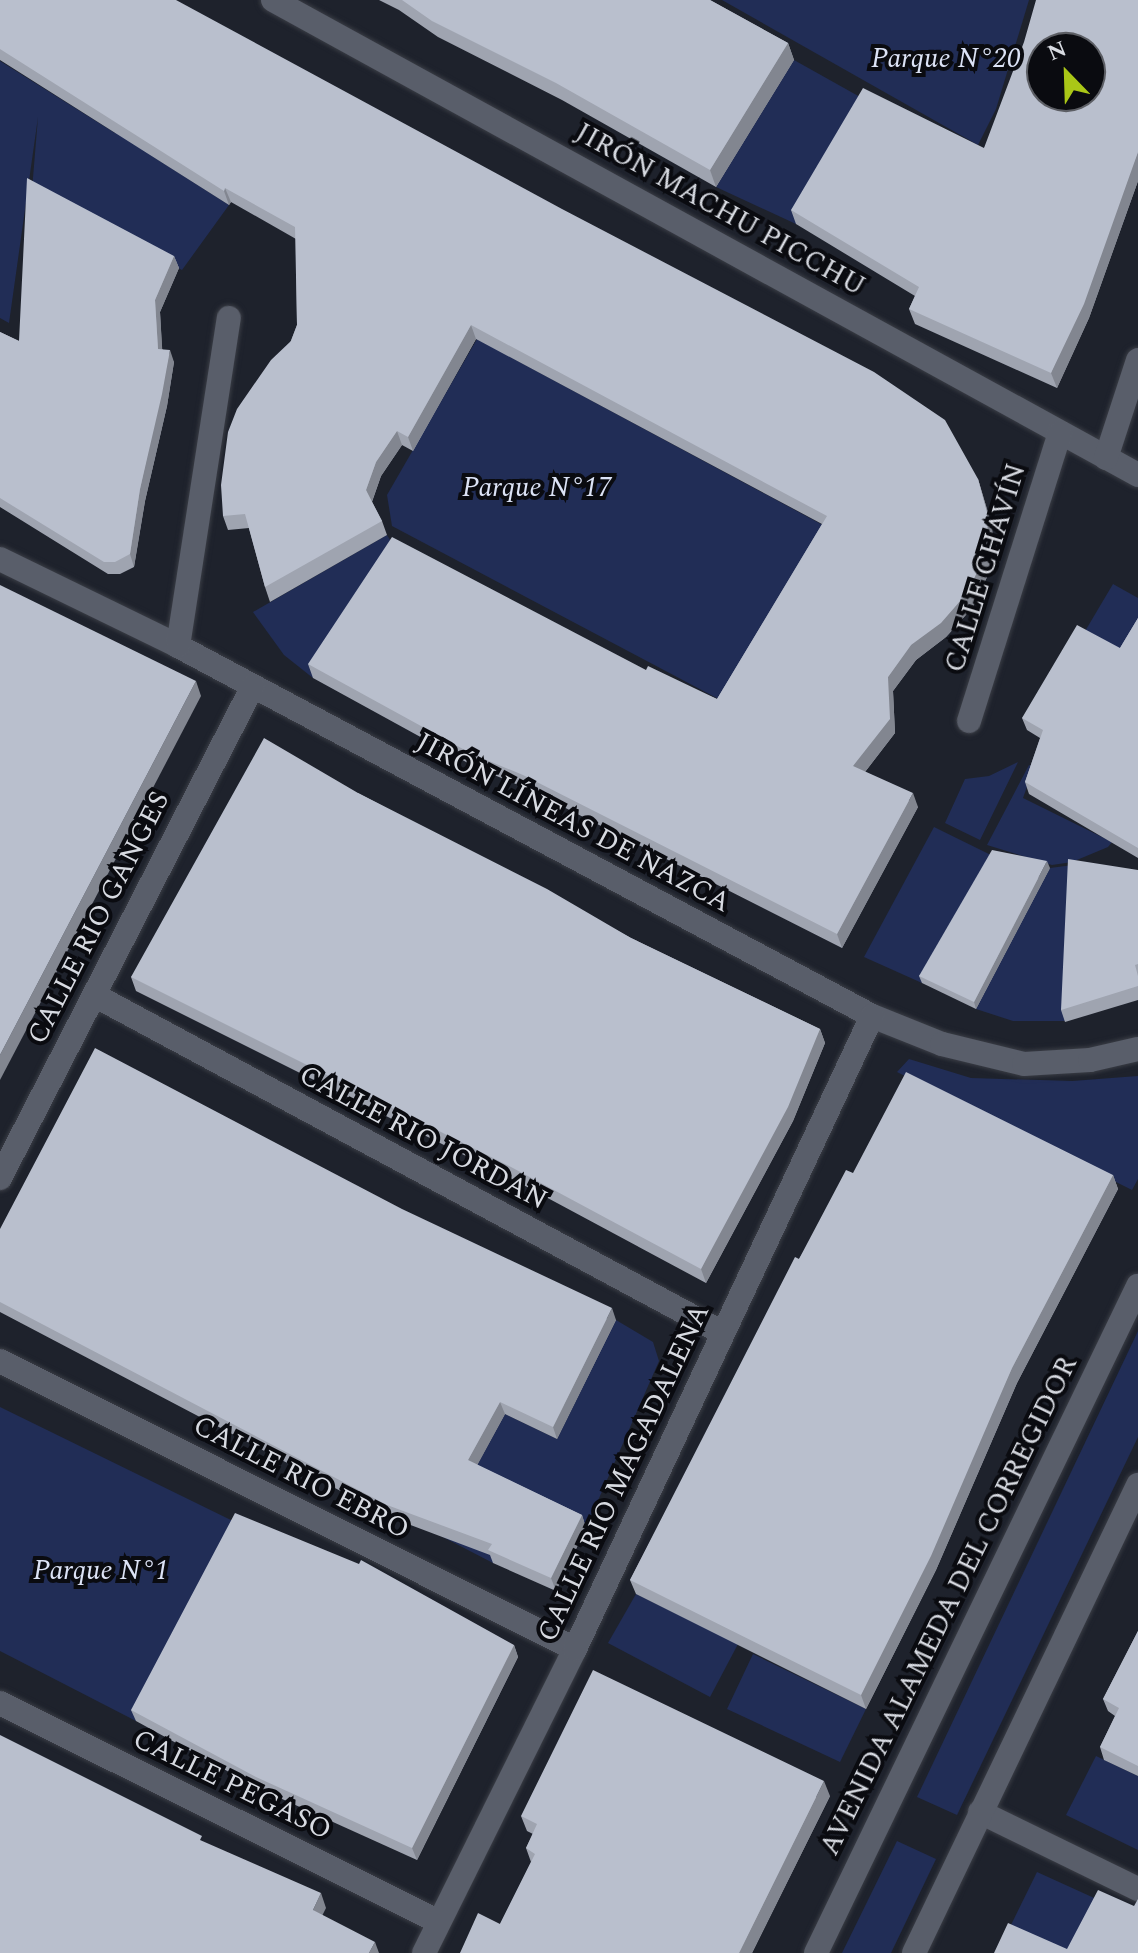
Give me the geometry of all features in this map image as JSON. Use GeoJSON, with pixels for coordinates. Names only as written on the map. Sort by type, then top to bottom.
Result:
{"type":"FeatureCollection","features":[{"type":"Feature","properties":{"kind":"street","name":"JIRÓN MACHU PICCHU"},"geometry":{"type":"LineString","coordinates":[[273,0],[1138,475]]}},
{"type":"Feature","properties":{"kind":"street"},"geometry":{"type":"LineString","coordinates":[[178,646],[229,318]]}},
{"type":"Feature","properties":{"kind":"street"},"geometry":{"type":"LineString","coordinates":[[1106,458],[1138,360]]}},
{"type":"Feature","properties":{"kind":"street","name":"CALLE CHAVÍN"},"geometry":{"type":"LineString","coordinates":[[969,721],[1060,433]]}},
{"type":"Feature","properties":{"kind":"street","name":"JIRÓN LÍNEAS DE NAZCA"},"geometry":{"type":"LineString","coordinates":[[0,559],[178,646],[872,1016],[942,1044],[1024,1064],[1090,1060],[1138,1049]]}},
{"type":"Feature","properties":{"kind":"street","name":"CALLE RIO GANGES"},"geometry":{"type":"LineString","coordinates":[[0,1178],[253,686]]}},
{"type":"Feature","properties":{"kind":"street","name":"CALLE RIO JORDAN"},"geometry":{"type":"LineString","coordinates":[[94,995],[723,1333]]}},
{"type":"Feature","properties":{"kind":"street","name":"CALLE RIO MAGADALENA"},"geometry":{"type":"LineString","coordinates":[[424,1953],[575,1649],[872,1016]]}},
{"type":"Feature","properties":{"kind":"street","name":"AVENIDA ALAMEDA DEL CORREGIDOR"},"geometry":{"type":"LineString","coordinates":[[816,1953],[1138,1286]]}},
{"type":"Feature","properties":{"kind":"street","name":"CALLE RIO EBRO"},"geometry":{"type":"LineString","coordinates":[[0,1361],[575,1649]]}},
{"type":"Feature","properties":{"kind":"street"},"geometry":{"type":"LineString","coordinates":[[914,1953],[1138,1485]]}},
{"type":"Feature","properties":{"kind":"street","name":"CALLE PEGASO"},"geometry":{"type":"LineString","coordinates":[[0,1703],[438,1921]]}},
{"type":"Feature","properties":{"kind":"street"},"geometry":{"type":"LineString","coordinates":[[980,1812],[1138,1889]]}},
{"type":"Feature","properties":{"kind":"green space","name":"Parque N°20"},"geometry":{"type":"Polygon","coordinates":[[[722,0],[1029,0],[996,109],[978,145],[722,0]]]}},
{"type":"Feature","properties":{"kind":"green space"},"geometry":{"type":"Polygon","coordinates":[[[181,11],[152,156],[229,205],[182,270],[32,190],[38,117],[9,323],[0,318],[0,61],[115,133],[181,11]]]}},
{"type":"Feature","properties":{"kind":"green space"},"geometry":{"type":"Polygon","coordinates":[[[794,60],[869,102],[796,224],[716,187],[794,60]]]}},
{"type":"Feature","properties":{"kind":"green space","name":"Parque N°17"},"geometry":{"type":"Polygon","coordinates":[[[477,339],[832,530],[728,704],[392,526],[387,495],[477,339]]]}},
{"type":"Feature","properties":{"kind":"green space"},"geometry":{"type":"Polygon","coordinates":[[[387,535],[397,551],[313,678],[284,655],[253,612],[387,535]]]}},
{"type":"Feature","properties":{"kind":"green space"},"geometry":{"type":"Polygon","coordinates":[[[1113,584],[1138,598],[1138,667],[1081,638],[1113,584]]]}},
{"type":"Feature","properties":{"kind":"green space"},"geometry":{"type":"Polygon","coordinates":[[[1018,762],[980,840],[945,823],[965,779],[989,776],[1018,762]]]}},
{"type":"Feature","properties":{"kind":"green space"},"geometry":{"type":"Polygon","coordinates":[[[1029,765],[1034,767],[1023,798],[1112,842],[1108,847],[1072,862],[1052,865],[987,845],[1029,765]]]}},
{"type":"Feature","properties":{"kind":"green space"},"geometry":{"type":"Polygon","coordinates":[[[934,827],[995,857],[922,983],[864,957],[934,827]]]}},
{"type":"Feature","properties":{"kind":"green space"},"geometry":{"type":"Polygon","coordinates":[[[1073,865],[1065,1021],[1013,1021],[976,1009],[1050,868],[1073,865]]]}},
{"type":"Feature","properties":{"kind":"green space"},"geometry":{"type":"Polygon","coordinates":[[[909,1059],[971,1078],[1072,1081],[1138,1076],[1138,1179],[1132,1190],[897,1072],[909,1059]]]}},
{"type":"Feature","properties":{"kind":"green space"},"geometry":{"type":"Polygon","coordinates":[[[616,1320],[653,1342],[659,1361],[586,1528],[529,1500],[493,1563],[439,1535],[505,1414],[557,1439],[616,1320]]]}},
{"type":"Feature","properties":{"kind":"green space"},"geometry":{"type":"Polygon","coordinates":[[[1138,1331],[1138,1437],[957,1815],[917,1797],[1138,1331]]]}},
{"type":"Feature","properties":{"kind":"green space","name":"Parque N°1"},"geometry":{"type":"Polygon","coordinates":[[[0,1407],[239,1524],[136,1721],[0,1651],[0,1407]]]}},
{"type":"Feature","properties":{"kind":"green space"},"geometry":{"type":"Polygon","coordinates":[[[636,1594],[738,1644],[710,1697],[608,1643],[636,1594]]]}},
{"type":"Feature","properties":{"kind":"green space"},"geometry":{"type":"Polygon","coordinates":[[[753,1654],[866,1709],[840,1762],[727,1709],[753,1654]]]}},
{"type":"Feature","properties":{"kind":"green space"},"geometry":{"type":"Polygon","coordinates":[[[1096,1756],[1138,1776],[1138,1850],[1066,1815],[1096,1756]]]}},
{"type":"Feature","properties":{"kind":"green space"},"geometry":{"type":"Polygon","coordinates":[[[897,1841],[936,1859],[891,1953],[842,1953],[897,1841]]]}},
{"type":"Feature","properties":{"kind":"green space"},"geometry":{"type":"Polygon","coordinates":[[[1037,1872],[1103,1902],[1076,1953],[1007,1933],[1037,1872]]]}},
{"type":"Feature","properties":{"kind":"building"},"geometry":{"type":"Polygon","coordinates":[[[0,0],[176,0],[562,209],[874,372],[945,420],[978,479],[987,512],[988,548],[968,592],[941,623],[911,645],[888,677],[890,719],[853,766],[913,793],[837,934],[523,775],[472,754],[308,664],[392,537],[646,670],[648,666],[717,699],[827,516],[471,325],[408,437],[397,431],[376,462],[366,490],[382,521],[265,587],[245,514],[223,516],[221,485],[228,432],[237,409],[271,360],[291,341],[297,325],[295,227],[225,188],[224,191],[0,49],[0,0]]]}},
{"type":"Feature","properties":{"kind":"building"},"geometry":{"type":"Polygon","coordinates":[[[402,0],[710,0],[788,43],[710,170],[556,83],[432,21],[402,0]]]}},
{"type":"Feature","properties":{"kind":"building"},"geometry":{"type":"Polygon","coordinates":[[[1036,0],[1138,0],[1138,152],[1084,304],[1051,373],[909,309],[919,287],[791,210],[863,88],[984,148],[1026,35],[1026,112],[1106,112],[1106,32],[1027,32],[1036,0]]]}},
{"type":"Feature","properties":{"kind":"building"},"geometry":{"type":"Polygon","coordinates":[[[27,178],[174,256],[155,300],[158,349],[170,350],[162,394],[140,489],[130,554],[115,562],[104,562],[0,498],[0,332],[19,341],[27,178]]]}},
{"type":"Feature","properties":{"kind":"building"},"geometry":{"type":"Polygon","coordinates":[[[0,585],[196,681],[0,1055],[0,585]]]}},
{"type":"Feature","properties":{"kind":"building"},"geometry":{"type":"Polygon","coordinates":[[[1138,618],[1138,848],[1025,782],[1043,730],[1022,718],[1077,625],[1120,648],[1138,618]]]}},
{"type":"Feature","properties":{"kind":"building"},"geometry":{"type":"Polygon","coordinates":[[[264,738],[358,793],[547,889],[631,938],[820,1029],[788,1107],[701,1269],[511,1167],[131,977],[264,738]]]}},
{"type":"Feature","properties":{"kind":"building"},"geometry":{"type":"Polygon","coordinates":[[[992,850],[1047,861],[974,1002],[919,976],[992,850]]]}},
{"type":"Feature","properties":{"kind":"building"},"geometry":{"type":"Polygon","coordinates":[[[1068,859],[1138,870],[1138,964],[1135,965],[1138,986],[1061,1010],[1068,859]]]}},
{"type":"Feature","properties":{"kind":"building"},"geometry":{"type":"Polygon","coordinates":[[[95,1048],[402,1209],[612,1308],[553,1427],[500,1402],[468,1460],[582,1515],[551,1578],[488,1550],[492,1544],[387,1505],[0,1302],[0,1229],[95,1048]]]}},
{"type":"Feature","properties":{"kind":"building"},"geometry":{"type":"Polygon","coordinates":[[[906,1072],[1113,1175],[1012,1368],[931,1556],[861,1695],[630,1580],[795,1257],[799,1259],[846,1170],[853,1173],[906,1072]]]}},
{"type":"Feature","properties":{"kind":"building"},"geometry":{"type":"Polygon","coordinates":[[[235,1513],[359,1564],[361,1560],[514,1645],[412,1848],[256,1777],[131,1710],[235,1513]]]}},
{"type":"Feature","properties":{"kind":"building"},"geometry":{"type":"Polygon","coordinates":[[[1138,1631],[1138,1766],[1100,1747],[1119,1708],[1103,1699],[1138,1631]]]}},
{"type":"Feature","properties":{"kind":"building"},"geometry":{"type":"Polygon","coordinates":[[[593,1670],[824,1781],[739,1953],[460,1953],[478,1913],[500,1924],[535,1854],[526,1848],[537,1824],[521,1816],[593,1670]]]}},
{"type":"Feature","properties":{"kind":"building"},"geometry":{"type":"Polygon","coordinates":[[[0,1735],[202,1836],[200,1840],[321,1893],[313,1910],[375,1942],[369,1953],[0,1953],[0,1735]]]}},
{"type":"Feature","properties":{"kind":"building"},"geometry":{"type":"Polygon","coordinates":[[[1098,1890],[1134,1906],[1138,1899],[1138,1953],[994,1953],[1008,1923],[1067,1949],[1098,1890]]]}}]}
